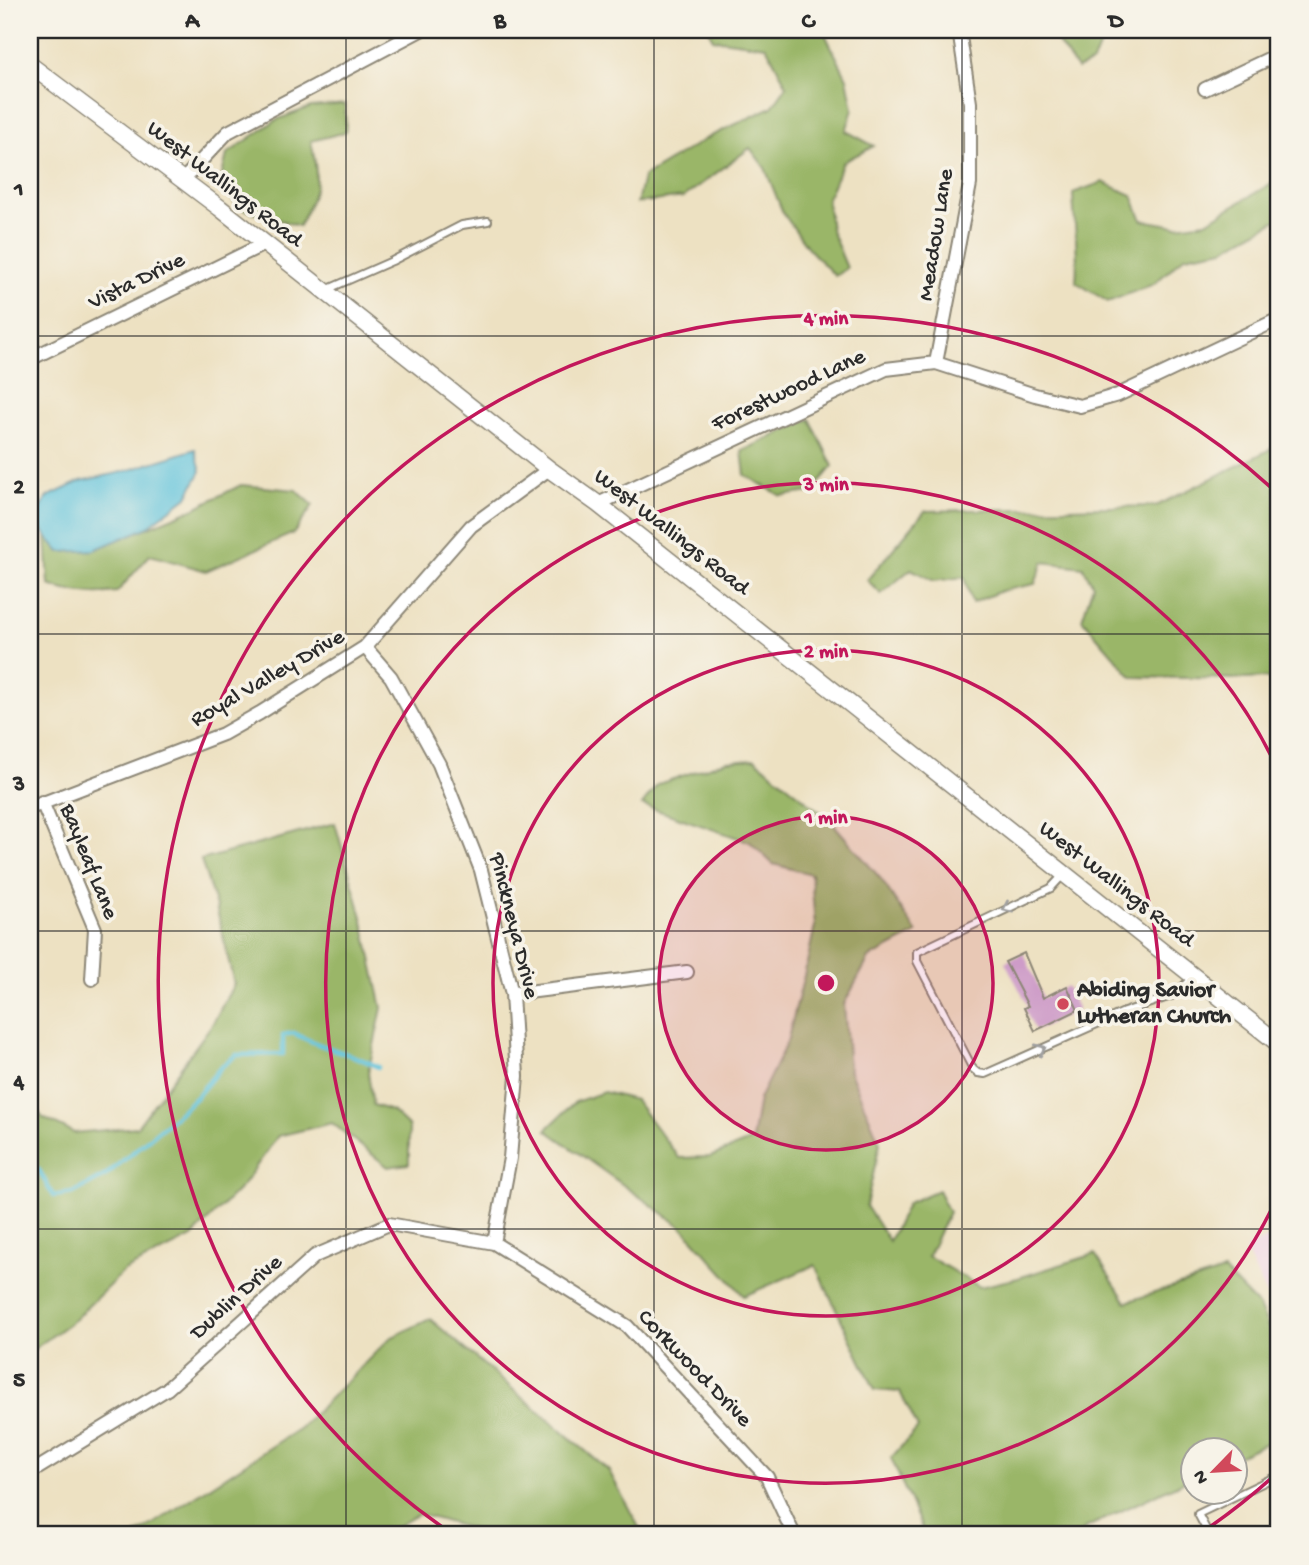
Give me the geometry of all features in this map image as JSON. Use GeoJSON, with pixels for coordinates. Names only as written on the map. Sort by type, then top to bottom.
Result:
{"type":"FeatureCollection","features":[{"type":"Feature","properties":{"kind":"street"},"geometry":{"type":"LineString","coordinates":[[182,181],[228,132],[421,30]]}},
{"type":"Feature","properties":{"kind":"street","name":"Meadow Lane"},"geometry":{"type":"LineString","coordinates":[[936,363],[970,184],[970,103],[959,30]]}},
{"type":"Feature","properties":{"kind":"street"},"geometry":{"type":"LineString","coordinates":[[1205,89],[1279,54]]}},
{"type":"Feature","properties":{"kind":"street","name":"West Wallings Road"},"geometry":{"type":"LineString","coordinates":[[30,65],[220,208],[549,469],[598,504],[1279,1044]]}},
{"type":"Feature","properties":{"kind":"street","name":"Vista Drive"},"geometry":{"type":"LineString","coordinates":[[30,359],[264,244]]}},
{"type":"Feature","properties":{"kind":"street","name":"Forestwood Lane"},"geometry":{"type":"LineString","coordinates":[[598,504],[886,369],[936,363],[1035,395],[1080,406],[1118,395],[1279,319]]}},
{"type":"Feature","properties":{"kind":"street","name":"Royal Valley Drive"},"geometry":{"type":"LineString","coordinates":[[36,805],[223,734],[365,647],[471,526],[549,469]]}},
{"type":"Feature","properties":{"kind":"street","name":"Pinckneya Drive"},"geometry":{"type":"LineString","coordinates":[[365,647],[391,677],[439,764],[481,870],[512,994],[517,1076],[510,1158],[494,1243]]}},
{"type":"Feature","properties":{"kind":"street","name":"Bayleaf Lane"},"geometry":{"type":"LineString","coordinates":[[36,805],[95,929],[92,979]]}},
{"type":"Feature","properties":{"kind":"street"},"geometry":{"type":"LineString","coordinates":[[512,994],[687,972]]}},
{"type":"Feature","properties":{"kind":"street","name":"Dublin Drive"},"geometry":{"type":"LineString","coordinates":[[30,1473],[167,1389],[315,1256],[389,1224],[494,1243]]}},
{"type":"Feature","properties":{"kind":"street","name":"Corkwood Drive"},"geometry":{"type":"LineString","coordinates":[[494,1243],[627,1326],[767,1478],[794,1535]]}},
{"type":"Feature","properties":{"kind":"lane"},"geometry":{"type":"LineString","coordinates":[[324,291],[462,225],[488,221]]}},
{"type":"Feature","properties":{"kind":"lane"},"geometry":{"type":"LineString","coordinates":[[1064,873],[1051,888],[917,952],[917,961],[973,1069],[978,1073],[985,1074],[1124,1012],[1174,995],[1194,976]]}},
{"type":"Feature","properties":{"kind":"lane"},"geometry":{"type":"LineString","coordinates":[[1209,1535],[1198,1514],[1279,1475]]}},
{"type":"Feature","properties":{"kind":"shaded area"},"geometry":{"type":"Polygon","coordinates":[[[1279,1232],[1279,1322],[1245,1249],[1279,1232]]]}},
{"type":"Feature","properties":{"kind":"green space"},"geometry":{"type":"Polygon","coordinates":[[[708,30],[823,30],[847,78],[853,109],[846,131],[874,146],[843,162],[827,199],[831,230],[847,268],[835,276],[808,248],[783,213],[765,168],[750,148],[684,197],[637,203],[643,177],[709,137],[772,107],[787,86],[766,46],[713,39],[708,30]]]}},
{"type":"Feature","properties":{"kind":"green space"},"geometry":{"type":"Polygon","coordinates":[[[1054,30],[1106,30],[1093,62],[1077,69],[1057,41],[1054,30]]]}},
{"type":"Feature","properties":{"kind":"green space"},"geometry":{"type":"Polygon","coordinates":[[[345,104],[346,132],[311,141],[316,166],[316,185],[299,226],[239,208],[220,183],[227,154],[276,120],[311,107],[345,104]]]}},
{"type":"Feature","properties":{"kind":"green space"},"geometry":{"type":"Polygon","coordinates":[[[1279,179],[1279,219],[1224,249],[1185,256],[1154,284],[1108,302],[1076,282],[1077,249],[1073,193],[1103,182],[1132,195],[1142,220],[1176,226],[1206,222],[1279,179]]]}},
{"type":"Feature","properties":{"kind":"green space"},"geometry":{"type":"Polygon","coordinates":[[[810,419],[833,466],[811,492],[781,496],[745,475],[742,451],[810,419]]]}},
{"type":"Feature","properties":{"kind":"green space"},"geometry":{"type":"Polygon","coordinates":[[[1279,445],[1279,677],[1132,677],[1082,619],[1093,585],[1083,567],[1043,562],[1035,584],[1001,591],[972,603],[964,577],[934,581],[911,569],[881,594],[867,580],[925,511],[1156,506],[1279,445]]]}},
{"type":"Feature","properties":{"kind":"green space"},"geometry":{"type":"Polygon","coordinates":[[[241,485],[296,490],[313,505],[294,533],[206,571],[150,555],[117,592],[83,593],[49,585],[46,536],[60,552],[94,550],[197,507],[241,485]]]}},
{"type":"Feature","properties":{"kind":"green space"},"geometry":{"type":"Polygon","coordinates":[[[755,759],[830,820],[881,879],[917,933],[869,958],[844,1004],[849,1069],[880,1143],[866,1206],[889,1241],[908,1203],[938,1190],[949,1212],[928,1256],[980,1287],[1095,1254],[1126,1302],[1224,1271],[1259,1307],[1279,1349],[1279,1437],[1250,1450],[1250,1436],[1180,1436],[1180,1483],[1085,1528],[1080,1535],[925,1535],[891,1458],[918,1428],[900,1392],[875,1390],[815,1265],[744,1296],[682,1227],[546,1130],[575,1102],[604,1092],[635,1100],[679,1158],[710,1157],[752,1140],[759,1099],[787,1042],[805,972],[815,926],[811,874],[773,864],[750,842],[642,805],[658,784],[726,761],[755,759]]]}},
{"type":"Feature","properties":{"kind":"green space"},"geometry":{"type":"Polygon","coordinates":[[[335,823],[362,917],[382,1008],[368,1073],[373,1105],[392,1111],[409,1127],[409,1164],[388,1167],[332,1123],[278,1136],[242,1186],[192,1237],[124,1271],[75,1319],[30,1352],[30,1101],[43,1118],[74,1133],[137,1127],[213,1023],[234,984],[217,910],[201,860],[335,823]]]}},
{"type":"Feature","properties":{"kind":"green space"},"geometry":{"type":"Polygon","coordinates":[[[430,1319],[609,1471],[643,1535],[483,1535],[476,1530],[419,1514],[382,1535],[136,1535],[300,1428],[390,1338],[430,1319]]]}},
{"type":"Feature","properties":{"kind":"water"},"geometry":{"type":"Polygon","coordinates":[[[195,449],[201,471],[187,497],[146,528],[94,550],[60,552],[46,536],[36,518],[47,497],[81,481],[123,472],[195,449]]]}},
{"type":"Feature","properties":{"kind":"building"},"geometry":{"type":"Polygon","coordinates":[[[1024,953],[1043,998],[1067,986],[1078,1010],[1035,1031],[1024,1008],[1028,1006],[1005,962],[1024,953]]]}},
{"type":"Feature","properties":{"kind":"waterway"},"geometry":{"type":"LineString","coordinates":[[30,1166],[39,1170],[53,1196],[73,1193],[106,1175],[177,1115],[221,1067],[236,1055],[283,1054],[283,1035],[294,1033],[378,1067]]}},
{"type":"Feature","properties":{"kind":"waterway"},"geometry":{"type":"LineString","coordinates":[[282,1535],[285,1530]]}},
{"type":"Feature","properties":{"kind":"place","name":"Abiding Savior Lutheran Church"},"geometry":{"type":"Point","coordinates":[1063,1004]}}]}
